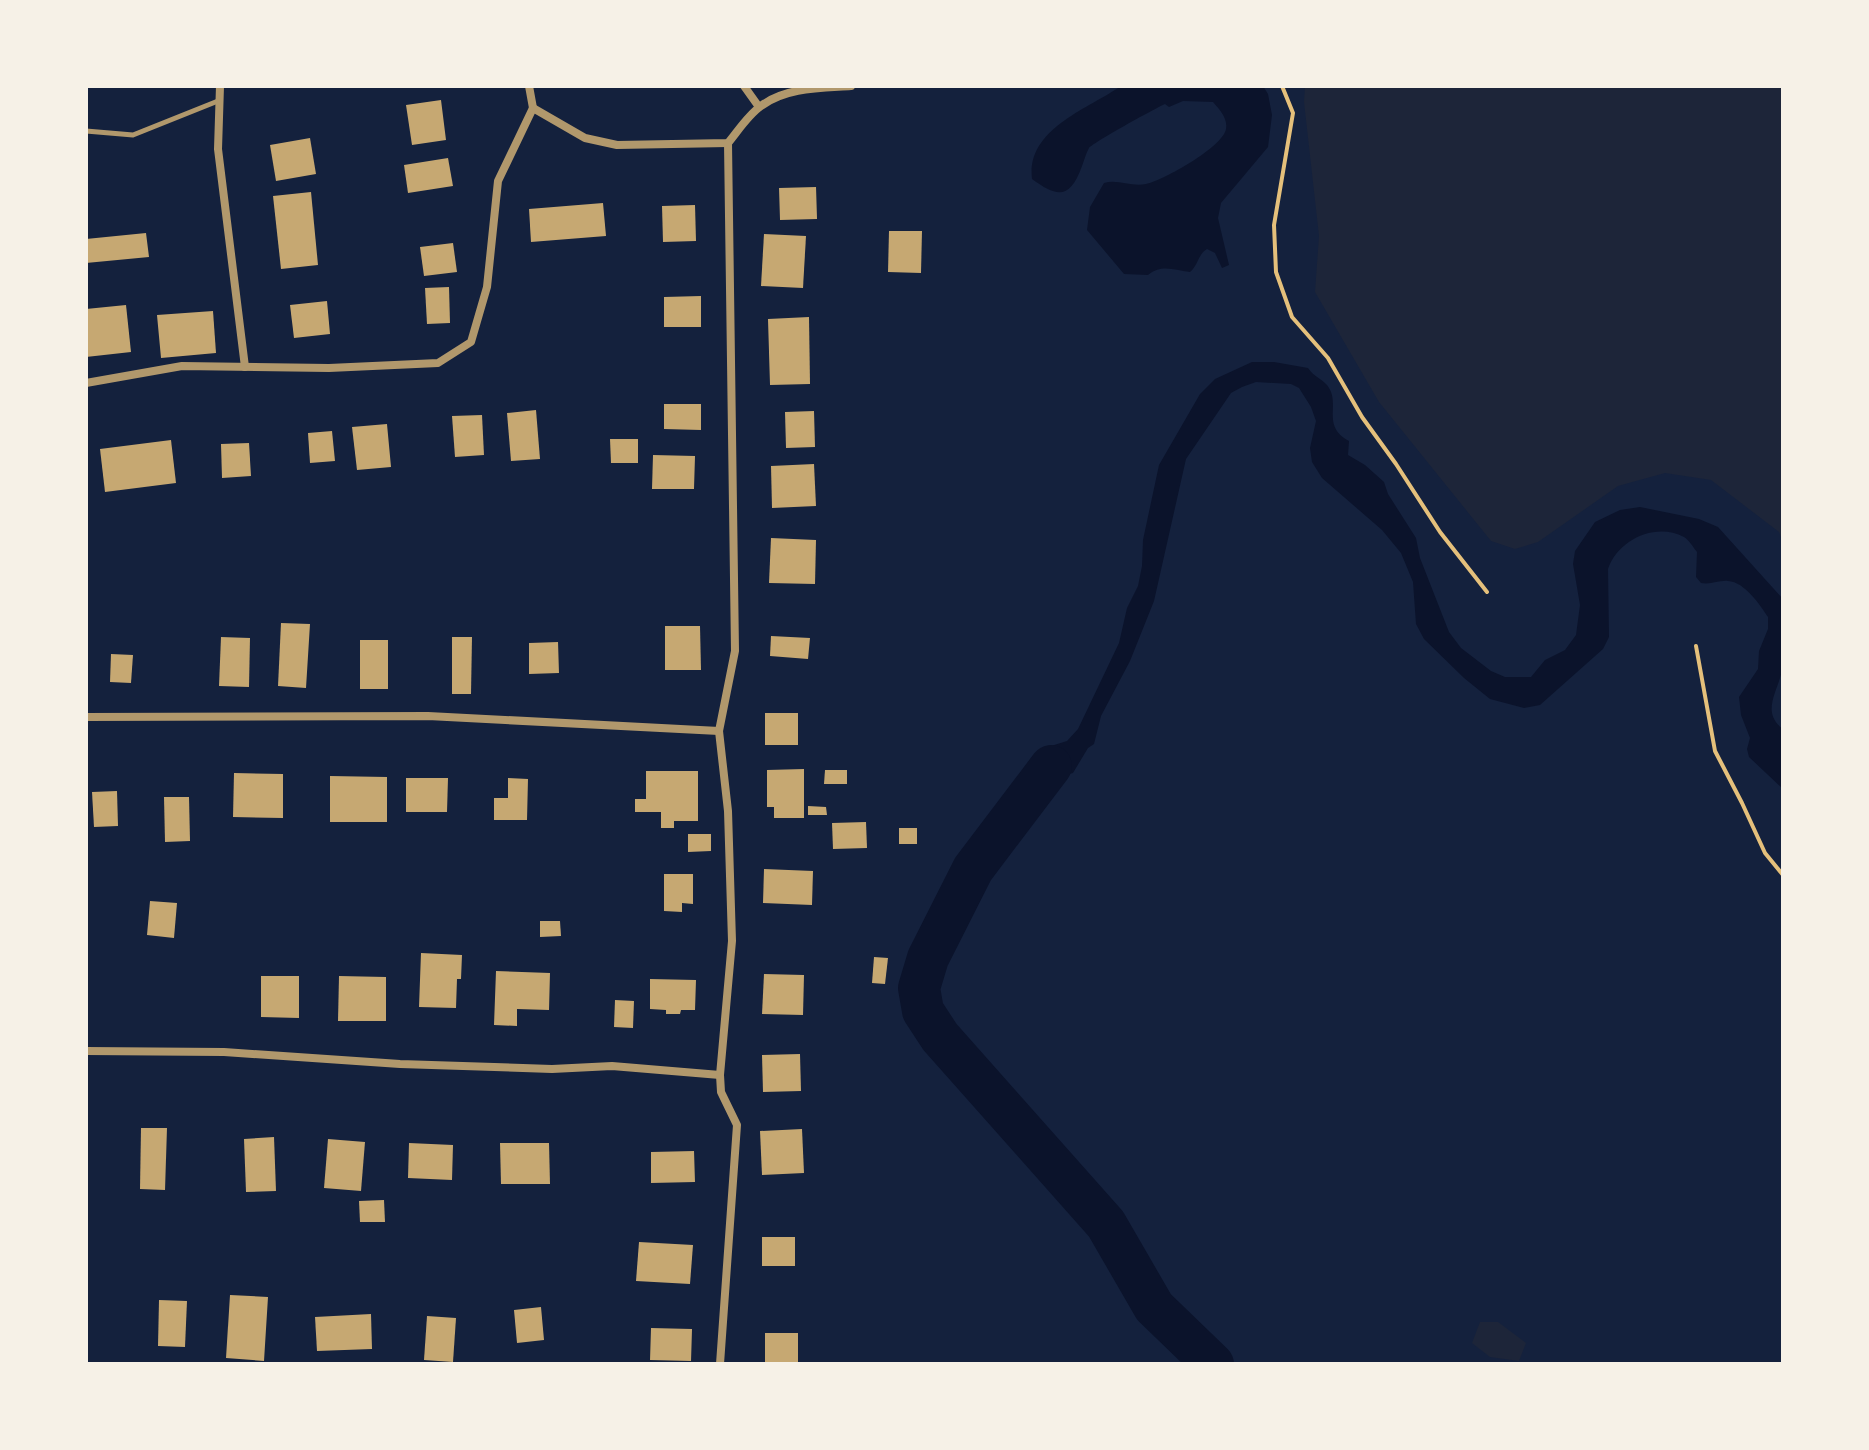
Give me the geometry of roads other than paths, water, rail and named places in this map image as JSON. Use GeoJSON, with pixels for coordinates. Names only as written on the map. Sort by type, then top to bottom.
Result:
{"type":"FeatureCollection","features":[{"type":"Feature","properties":{"kind":"street"},"geometry":{"type":"LineString","coordinates":[[220,86],[218,149],[245,367]]}},
{"type":"Feature","properties":{"kind":"street"},"geometry":{"type":"LineString","coordinates":[[86,383],[182,366],[329,368],[438,363],[471,342],[487,287],[498,181],[533,108],[529,86]]}},
{"type":"Feature","properties":{"kind":"street"},"geometry":{"type":"LineString","coordinates":[[744,86],[759,107]]}},
{"type":"Feature","properties":{"kind":"street"},"geometry":{"type":"LineString","coordinates":[[720,1364],[737,1125],[721,1092],[720,1075],[732,941],[728,811],[719,731],[735,651],[728,143],[759,107],[775,97],[804,89],[851,86]]}},
{"type":"Feature","properties":{"kind":"street"},"geometry":{"type":"LineString","coordinates":[[533,108],[585,138],[617,145],[728,143]]}},
{"type":"Feature","properties":{"kind":"street"},"geometry":{"type":"LineString","coordinates":[[86,717],[428,716],[719,731]]}},
{"type":"Feature","properties":{"kind":"street"},"geometry":{"type":"LineString","coordinates":[[86,1051],[224,1052],[400,1064],[552,1069],[612,1066],[720,1075]]}},
{"type":"Feature","properties":{"kind":"lane"},"geometry":{"type":"LineString","coordinates":[[86,131],[133,135],[220,100]]}},
{"type":"Feature","properties":{"kind":"waterway"},"geometry":{"type":"LineString","coordinates":[[1051,766],[973,869],[928,958],[919,988],[923,1011],[940,1037],[1106,1224],[1154,1307],[1213,1364]]}}]}
